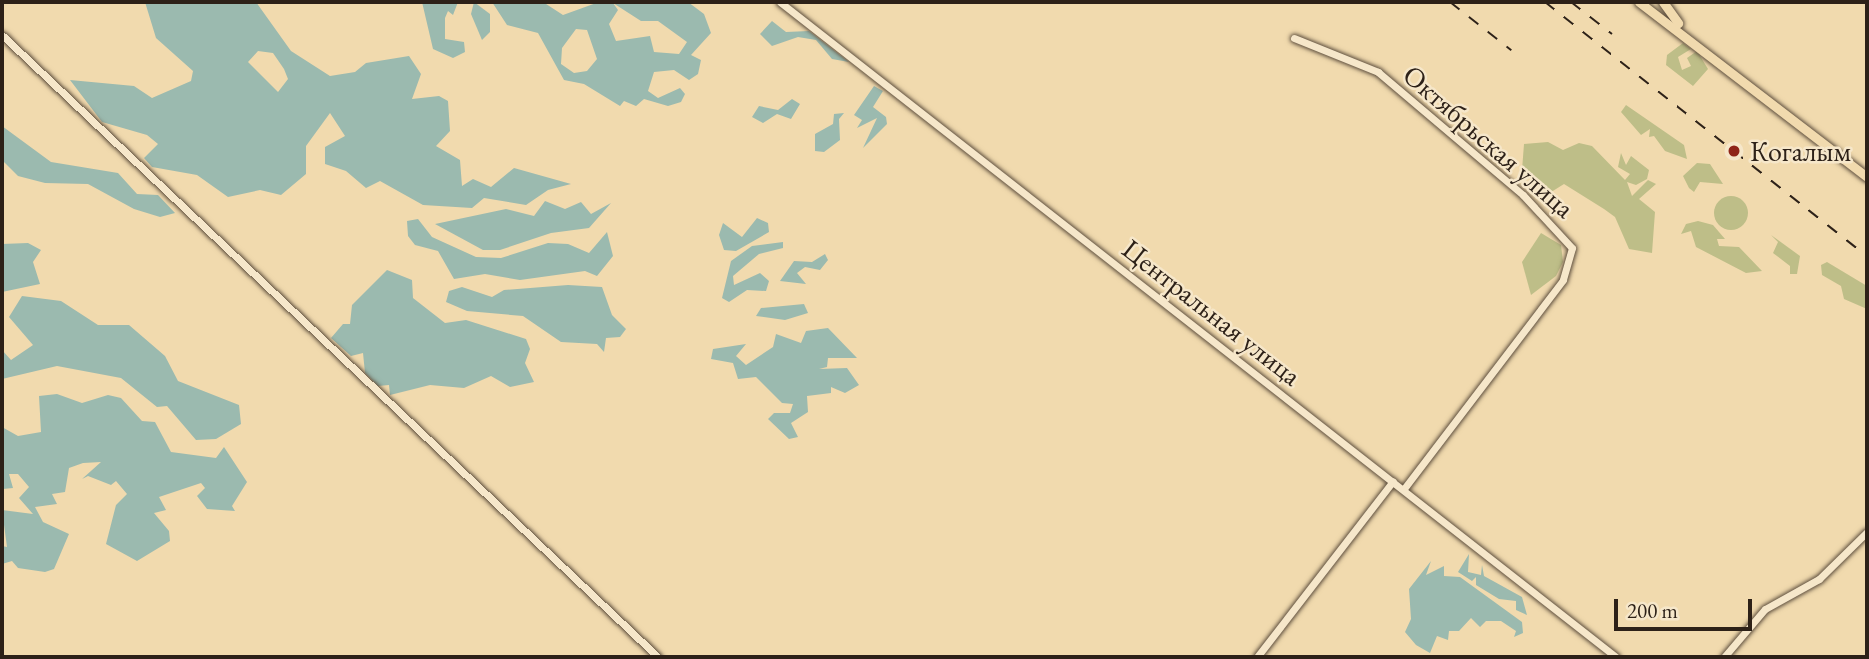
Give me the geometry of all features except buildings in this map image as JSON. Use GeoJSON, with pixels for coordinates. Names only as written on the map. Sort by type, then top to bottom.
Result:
{"type":"FeatureCollection","features":[{"type":"Feature","properties":{"kind":"main road"},"geometry":{"type":"LineString","coordinates":[[1663,2],[1670,17],[1724,64]]}},
{"type":"Feature","properties":{"kind":"main road"},"geometry":{"type":"LineString","coordinates":[[1643,4],[1867,177]]}},
{"type":"Feature","properties":{"kind":"street","name":"Центральная улица"},"geometry":{"type":"LineString","coordinates":[[780,2],[1616,657]]}},
{"type":"Feature","properties":{"kind":"street"},"geometry":{"type":"LineString","coordinates":[[2,35],[657,657]]}},
{"type":"Feature","properties":{"kind":"street","name":"Октябрьская улица"},"geometry":{"type":"LineString","coordinates":[[1294,37],[1378,72],[1523,195],[1572,248],[1563,280],[1404,489]]}},
{"type":"Feature","properties":{"kind":"street"},"geometry":{"type":"LineString","coordinates":[[1257,657],[1393,481]]}},
{"type":"Feature","properties":{"kind":"street"},"geometry":{"type":"LineString","coordinates":[[1724,657],[1765,609],[1819,579],[1867,532]]}},
{"type":"Feature","properties":{"kind":"green space"},"geometry":{"type":"Polygon","coordinates":[[[1683,43],[1691,49],[1678,57],[1682,70],[1691,66],[1687,58],[1697,51],[1708,69],[1693,86],[1666,65],[1667,55],[1683,43]]]}},
{"type":"Feature","properties":{"kind":"green space"},"geometry":{"type":"Polygon","coordinates":[[[1626,105],[1684,145],[1687,159],[1665,151],[1654,136],[1649,137],[1650,129],[1641,135],[1621,112],[1626,105]]]}},
{"type":"Feature","properties":{"kind":"green space"},"geometry":{"type":"Polygon","coordinates":[[[1548,142],[1563,150],[1579,143],[1592,146],[1625,180],[1630,174],[1618,167],[1621,153],[1626,165],[1631,156],[1649,170],[1647,179],[1636,185],[1627,182],[1632,196],[1648,180],[1656,184],[1639,199],[1655,212],[1652,253],[1629,249],[1615,217],[1604,209],[1564,184],[1548,194],[1522,170],[1524,144],[1548,142]]]}},
{"type":"Feature","properties":{"kind":"green space"},"geometry":{"type":"Polygon","coordinates":[[[1697,163],[1710,164],[1723,184],[1700,182],[1694,192],[1689,188],[1683,176],[1697,163]]]}},
{"type":"Feature","properties":{"kind":"green space"},"geometry":{"type":"Polygon","coordinates":[[[1731,196],[1743,201],[1748,213],[1743,225],[1731,230],[1719,225],[1714,213],[1719,201],[1731,196]]]}},
{"type":"Feature","properties":{"kind":"green space"},"geometry":{"type":"Polygon","coordinates":[[[1698,221],[1713,225],[1725,239],[1717,239],[1719,246],[1739,247],[1762,271],[1746,273],[1696,247],[1691,231],[1681,234],[1686,224],[1698,221]]]}},
{"type":"Feature","properties":{"kind":"green space"},"geometry":{"type":"Polygon","coordinates":[[[1541,233],[1561,245],[1563,262],[1556,276],[1531,295],[1522,262],[1541,233]]]}},
{"type":"Feature","properties":{"kind":"green space"},"geometry":{"type":"Polygon","coordinates":[[[1771,235],[1800,256],[1797,274],[1790,274],[1790,266],[1773,253],[1778,242],[1771,235]]]}},
{"type":"Feature","properties":{"kind":"green space"},"geometry":{"type":"Polygon","coordinates":[[[1827,262],[1867,286],[1867,309],[1844,299],[1841,286],[1822,275],[1821,265],[1827,262]]]}},
{"type":"Feature","properties":{"kind":"water"},"geometry":{"type":"Polygon","coordinates":[[[145,2],[256,2],[291,51],[330,76],[355,72],[366,63],[409,56],[421,74],[412,99],[439,96],[448,101],[450,131],[436,146],[460,160],[462,186],[473,179],[491,187],[514,168],[571,184],[548,190],[526,205],[484,198],[472,208],[423,205],[380,181],[366,188],[346,171],[325,164],[325,147],[345,136],[330,113],[306,146],[306,174],[281,195],[260,190],[228,197],[197,175],[152,167],[144,158],[158,144],[147,135],[102,122],[70,80],[134,86],[152,98],[191,81],[193,71],[156,38],[145,2]],[[258,51],[248,62],[278,92],[288,79],[273,53],[258,51]]]}},
{"type":"Feature","properties":{"kind":"water"},"geometry":{"type":"Polygon","coordinates":[[[422,2],[458,2],[453,15],[448,11],[445,18],[445,39],[464,42],[465,52],[453,58],[433,49],[422,2]]]}},
{"type":"Feature","properties":{"kind":"water"},"geometry":{"type":"Polygon","coordinates":[[[474,2],[490,14],[490,32],[482,40],[471,14],[474,2]]]}},
{"type":"Feature","properties":{"kind":"water"},"geometry":{"type":"Polygon","coordinates":[[[492,2],[543,2],[563,15],[599,2],[688,2],[704,14],[711,33],[691,55],[701,60],[698,74],[689,80],[674,70],[654,72],[648,91],[658,98],[680,88],[685,94],[681,102],[668,106],[644,99],[636,106],[624,101],[620,106],[584,84],[564,80],[538,33],[507,25],[492,2]],[[613,3],[618,10],[609,24],[616,41],[650,36],[654,52],[679,54],[687,42],[658,21],[641,21],[613,3]],[[576,29],[562,48],[561,64],[574,73],[587,71],[597,59],[587,30],[576,29]]]}},
{"type":"Feature","properties":{"kind":"water"},"geometry":{"type":"Polygon","coordinates":[[[772,21],[786,32],[809,31],[849,62],[832,59],[816,40],[798,37],[772,46],[760,34],[772,21]]]}},
{"type":"Feature","properties":{"kind":"water"},"geometry":{"type":"Polygon","coordinates":[[[874,86],[883,91],[873,107],[886,117],[887,124],[863,148],[877,118],[857,128],[862,120],[854,115],[874,86]]]}},
{"type":"Feature","properties":{"kind":"water"},"geometry":{"type":"Polygon","coordinates":[[[792,99],[800,104],[791,119],[777,114],[763,123],[752,117],[759,106],[778,110],[792,99]]]}},
{"type":"Feature","properties":{"kind":"water"},"geometry":{"type":"Polygon","coordinates":[[[844,113],[839,119],[840,140],[824,152],[815,151],[815,134],[833,124],[834,114],[844,113]]]}},
{"type":"Feature","properties":{"kind":"water"},"geometry":{"type":"Polygon","coordinates":[[[2,126],[51,162],[118,173],[137,194],[158,195],[175,213],[160,217],[134,209],[88,184],[45,183],[18,176],[2,160],[2,126]]]}},
{"type":"Feature","properties":{"kind":"water"},"geometry":{"type":"Polygon","coordinates":[[[545,201],[565,209],[581,202],[591,214],[611,203],[589,228],[551,233],[500,250],[483,250],[435,224],[506,209],[534,216],[545,201]]]}},
{"type":"Feature","properties":{"kind":"water"},"geometry":{"type":"Polygon","coordinates":[[[757,218],[768,223],[769,232],[736,251],[724,250],[719,235],[723,223],[742,237],[757,218]]]}},
{"type":"Feature","properties":{"kind":"water"},"geometry":{"type":"Polygon","coordinates":[[[418,219],[432,237],[476,257],[501,258],[548,243],[568,244],[589,253],[607,232],[613,256],[597,276],[585,271],[520,280],[485,274],[454,279],[438,251],[415,245],[408,236],[407,221],[418,219]]]}},
{"type":"Feature","properties":{"kind":"water"},"geometry":{"type":"Polygon","coordinates":[[[783,242],[783,248],[759,254],[733,276],[734,285],[760,273],[769,281],[766,291],[747,290],[729,302],[722,298],[731,261],[752,246],[783,242]]]}},
{"type":"Feature","properties":{"kind":"water"},"geometry":{"type":"Polygon","coordinates":[[[28,243],[41,250],[33,262],[40,284],[2,292],[2,244],[28,243]]]}},
{"type":"Feature","properties":{"kind":"water"},"geometry":{"type":"Polygon","coordinates":[[[825,254],[828,260],[820,270],[805,267],[797,273],[806,284],[780,281],[794,261],[812,262],[825,254]]]}},
{"type":"Feature","properties":{"kind":"water"},"geometry":{"type":"Polygon","coordinates":[[[387,270],[412,280],[413,298],[445,323],[466,320],[526,339],[530,349],[525,363],[534,382],[510,387],[491,376],[464,388],[430,385],[390,395],[389,385],[378,386],[365,373],[363,353],[351,356],[331,338],[343,324],[350,324],[352,305],[387,270]]]}},
{"type":"Feature","properties":{"kind":"water"},"geometry":{"type":"Polygon","coordinates":[[[568,285],[602,287],[612,315],[626,329],[620,337],[606,338],[604,352],[597,344],[561,342],[523,316],[467,311],[446,302],[449,291],[462,287],[492,297],[504,290],[568,285]]]}},
{"type":"Feature","properties":{"kind":"water"},"geometry":{"type":"Polygon","coordinates":[[[22,296],[61,301],[98,325],[129,325],[165,356],[178,381],[239,405],[241,424],[216,439],[196,440],[167,406],[157,407],[121,378],[57,366],[2,379],[2,350],[11,360],[33,345],[9,317],[22,296]]]}},
{"type":"Feature","properties":{"kind":"water"},"geometry":{"type":"Polygon","coordinates":[[[804,304],[808,313],[785,320],[756,316],[761,308],[804,304]]]}},
{"type":"Feature","properties":{"kind":"water"},"geometry":{"type":"Polygon","coordinates":[[[828,328],[857,358],[828,358],[827,367],[819,369],[847,368],[859,385],[845,393],[831,387],[831,393],[807,396],[808,412],[791,423],[798,437],[789,439],[768,419],[774,413],[790,413],[793,404],[782,403],[756,377],[738,379],[733,363],[711,359],[713,349],[746,344],[736,356],[746,365],[773,347],[776,334],[801,343],[806,331],[828,328]]]}},
{"type":"Feature","properties":{"kind":"water"},"geometry":{"type":"Polygon","coordinates":[[[57,394],[82,403],[108,395],[121,398],[142,421],[155,422],[171,452],[216,458],[224,447],[247,482],[232,506],[235,511],[207,509],[197,496],[205,488],[201,483],[159,497],[166,510],[154,513],[169,531],[170,541],[137,561],[106,544],[116,505],[127,494],[116,481],[111,485],[88,476],[82,479],[101,462],[83,463],[69,468],[65,492],[52,494],[57,504],[35,507],[43,522],[69,534],[54,569],[45,572],[18,568],[12,561],[2,564],[2,546],[7,547],[2,510],[33,514],[19,498],[29,487],[18,474],[9,474],[13,488],[3,489],[2,427],[18,436],[41,432],[39,396],[57,394]]]}},
{"type":"Feature","properties":{"kind":"water"},"geometry":{"type":"Polygon","coordinates":[[[1469,554],[1468,572],[1481,575],[1482,565],[1484,576],[1522,597],[1527,615],[1516,610],[1516,601],[1499,599],[1476,585],[1476,577],[1472,581],[1458,572],[1469,554]]]}},
{"type":"Feature","properties":{"kind":"water"},"geometry":{"type":"Polygon","coordinates":[[[1431,561],[1426,575],[1444,566],[1444,576],[1460,577],[1522,622],[1523,633],[1514,637],[1516,631],[1501,621],[1486,621],[1480,627],[1471,618],[1459,631],[1449,631],[1448,640],[1437,636],[1430,653],[1416,645],[1405,632],[1411,619],[1409,589],[1431,561]]]}},
{"type":"Feature","properties":{"kind":"railway"},"geometry":{"type":"LineString","coordinates":[[1450,2],[1511,50]]}},
{"type":"Feature","properties":{"kind":"railway"},"geometry":{"type":"LineString","coordinates":[[1545,2],[1867,256]]}},
{"type":"Feature","properties":{"kind":"railway"},"geometry":{"type":"LineString","coordinates":[[1571,2],[1612,34]]}},
{"type":"Feature","properties":{"kind":"place","name":"Когалым"},"geometry":{"type":"Point","coordinates":[1734,151]}}]}
